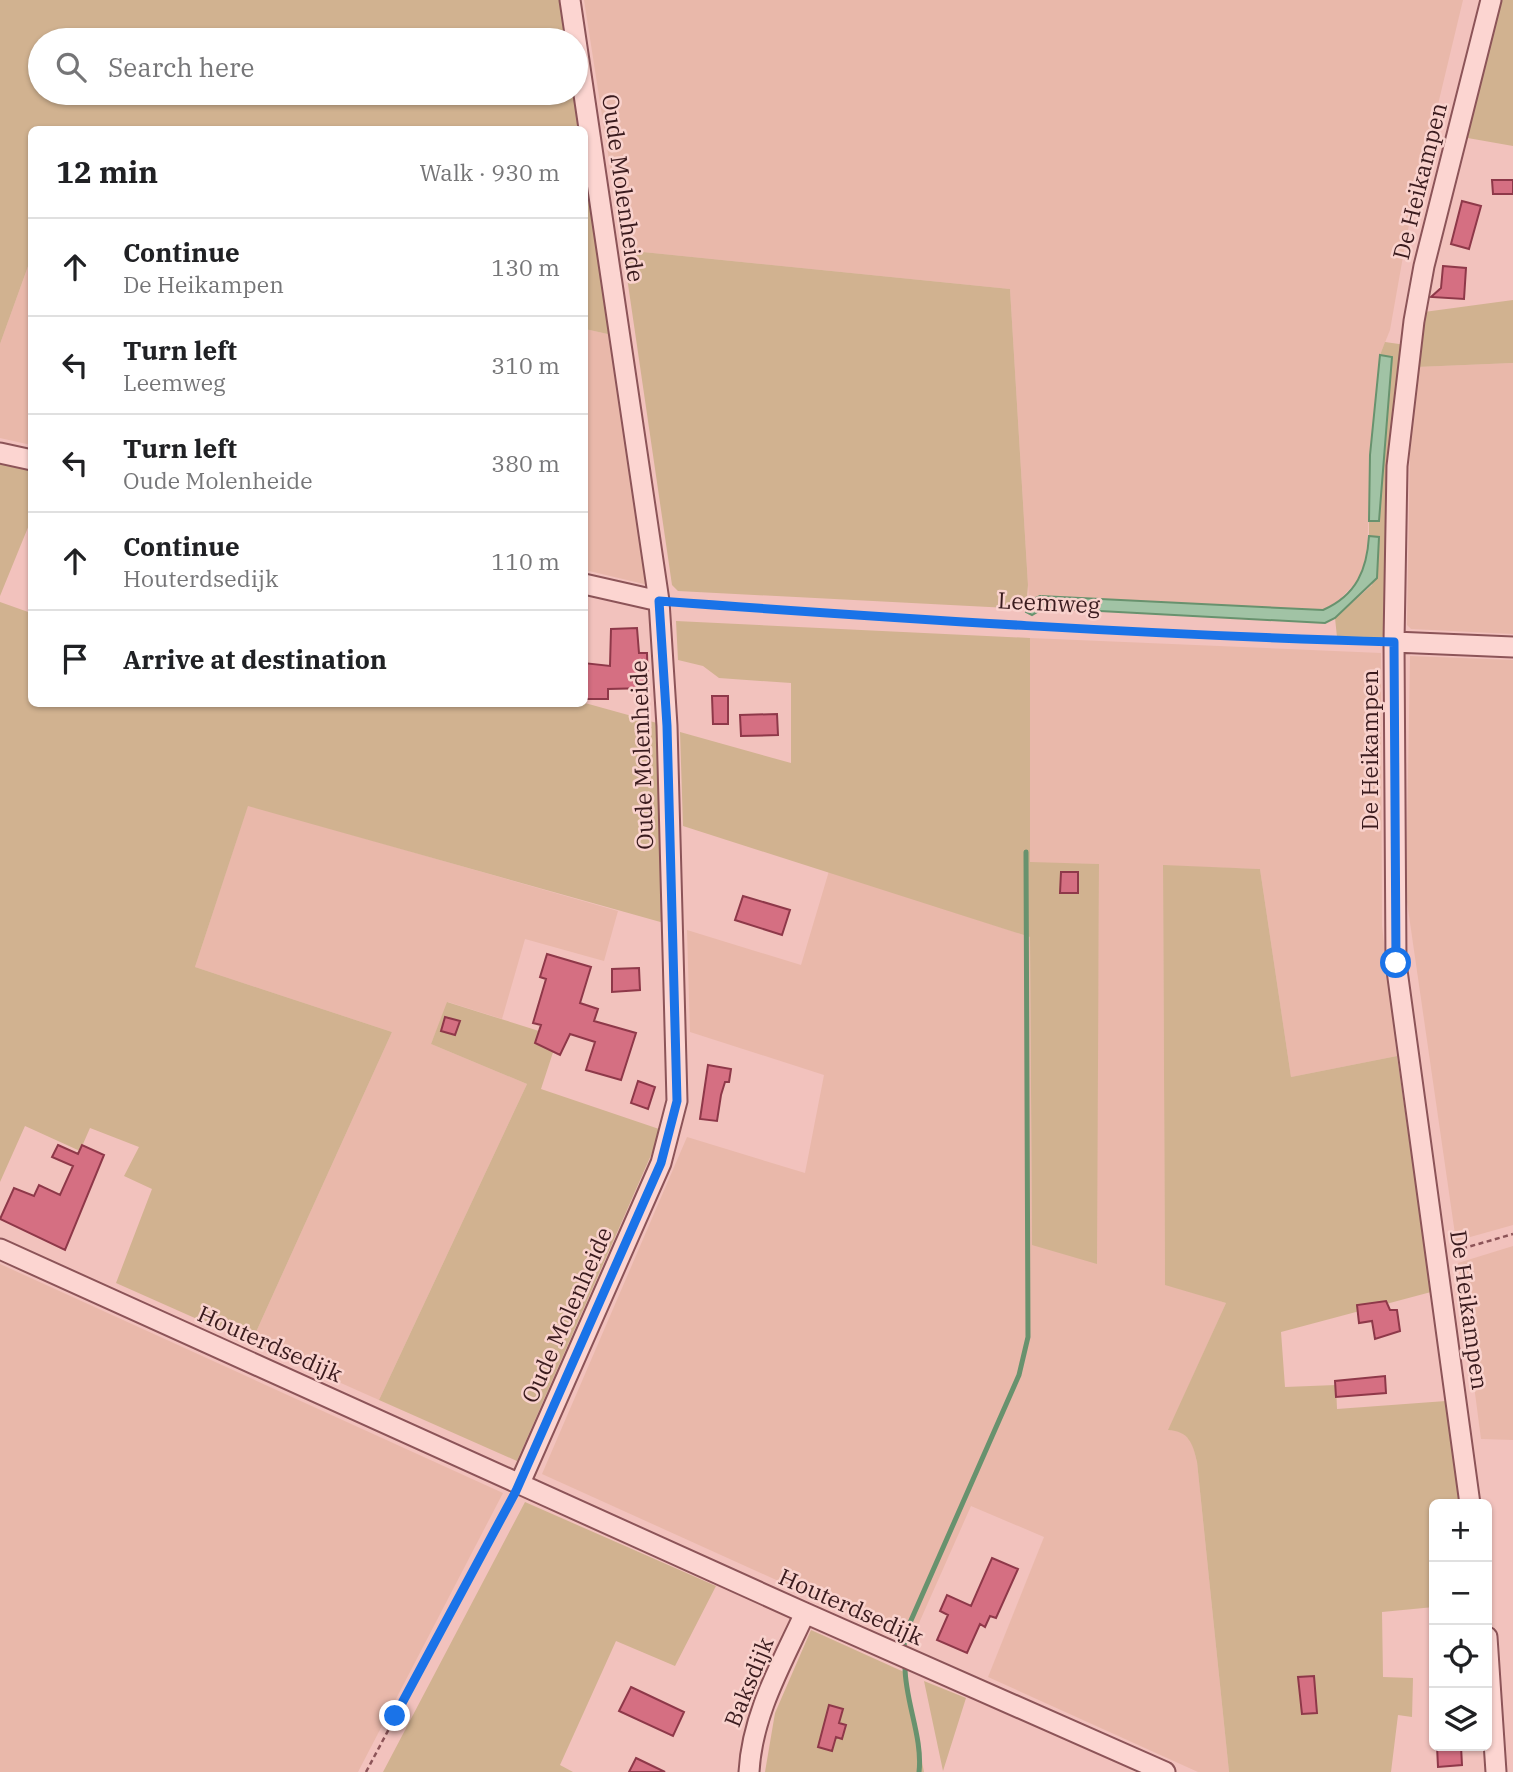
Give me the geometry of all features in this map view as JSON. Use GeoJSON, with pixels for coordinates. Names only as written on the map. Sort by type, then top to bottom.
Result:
{"type":"FeatureCollection","features":[{"type":"Feature","properties":{"kind":"street","name":"Oude Molenheide"},"geometry":{"type":"LineString","coordinates":[[570,0],[574,28]]}},
{"type":"Feature","properties":{"kind":"street","name":"De Heikampen"},"geometry":{"type":"LineString","coordinates":[[1469,1499],[1396,963],[1394,642],[1397,466],[1414,321],[1424,266],[1491,0]]}},
{"type":"Feature","properties":{"kind":"street","name":"Oude Molenheide"},"geometry":{"type":"LineString","coordinates":[[520,1483],[661,1163],[677,1101],[667,726],[659,601],[586,105]]}},
{"type":"Feature","properties":{"kind":"street"},"geometry":{"type":"LineString","coordinates":[[0,453],[28,459]]}},
{"type":"Feature","properties":{"kind":"street"},"geometry":{"type":"LineString","coordinates":[[588,585],[659,601]]}},
{"type":"Feature","properties":{"kind":"street"},"geometry":{"type":"LineString","coordinates":[[1394,642],[1513,647]]}},
{"type":"Feature","properties":{"kind":"street","name":"Houterdsedijk"},"geometry":{"type":"LineString","coordinates":[[0,1249],[805,1613],[1165,1772]]}},
{"type":"Feature","properties":{"kind":"street","name":"Baksdijk"},"geometry":{"type":"LineString","coordinates":[[748,1772],[750,1744],[761,1709],[805,1613]]}},
{"type":"Feature","properties":{"kind":"street"},"geometry":{"type":"LineString","coordinates":[[1490,1688],[1496,1772]]}},
{"type":"Feature","properties":{"kind":"path","name":"Leemweg"},"geometry":{"type":"LineString","coordinates":[[659,601],[1215,637],[1394,642]]}},
{"type":"Feature","properties":{"kind":"path"},"geometry":{"type":"LineString","coordinates":[[1437,1255],[1513,1234]]}},
{"type":"Feature","properties":{"kind":"path"},"geometry":{"type":"LineString","coordinates":[[366,1772],[520,1483]]}},
{"type":"Feature","properties":{"kind":"shaded area"},"geometry":{"type":"Polygon","coordinates":[[[0,0],[561,0],[565,28],[28,28],[28,105],[577,105],[580,126],[28,126],[28,266],[0,344],[0,0]]]}},
{"type":"Feature","properties":{"kind":"shaded area"},"geometry":{"type":"Polygon","coordinates":[[[584,0],[1463,0],[1407,234],[1390,330],[1380,355],[1370,455],[1367,564],[1363,575],[1338,601],[1323,610],[1040,596],[1029,601],[1010,289],[623,250],[584,0]]]}},
{"type":"Feature","properties":{"kind":"shaded area"},"geometry":{"type":"Polygon","coordinates":[[[1495,0],[1513,0],[1513,146],[1462,137],[1495,0]]]}},
{"type":"Feature","properties":{"kind":"shaded area"},"geometry":{"type":"Polygon","coordinates":[[[588,174],[612,335],[588,330],[588,174]]]}},
{"type":"Feature","properties":{"kind":"shaded area"},"geometry":{"type":"Polygon","coordinates":[[[623,250],[1010,289],[1028,585],[1026,609],[678,591],[672,585],[623,250]]]}},
{"type":"Feature","properties":{"kind":"shaded area"},"geometry":{"type":"Polygon","coordinates":[[[28,266],[28,444],[0,438],[0,344],[28,266]]]}},
{"type":"Feature","properties":{"kind":"shaded area"},"geometry":{"type":"Polygon","coordinates":[[[1513,300],[1513,363],[1417,367],[1424,312],[1513,300]]]}},
{"type":"Feature","properties":{"kind":"shaded area"},"geometry":{"type":"Polygon","coordinates":[[[588,330],[612,335],[648,585],[588,571],[588,330]]]}},
{"type":"Feature","properties":{"kind":"shaded area"},"geometry":{"type":"Polygon","coordinates":[[[1385,342],[1406,345],[1391,632],[1378,639],[1337,637],[1335,618],[1372,585],[1379,537],[1369,536],[1369,521],[1379,520],[1392,358],[1380,355],[1385,342]]]}},
{"type":"Feature","properties":{"kind":"shaded area"},"geometry":{"type":"Polygon","coordinates":[[[1380,355],[1392,357],[1379,521],[1369,521],[1370,455],[1380,355]]]}},
{"type":"Feature","properties":{"kind":"shaded area"},"geometry":{"type":"Polygon","coordinates":[[[1513,363],[1513,634],[1411,629],[1407,625],[1410,451],[1417,367],[1513,363]]]}},
{"type":"Feature","properties":{"kind":"shaded area"},"geometry":{"type":"Polygon","coordinates":[[[0,462],[28,468],[28,527],[0,596],[0,462]]]}},
{"type":"Feature","properties":{"kind":"shaded area"},"geometry":{"type":"Polygon","coordinates":[[[1369,536],[1379,537],[1377,578],[1335,618],[1325,623],[1044,608],[1032,615],[1026,612],[1029,601],[1040,596],[1323,610],[1344,597],[1358,580],[1366,559],[1369,536]]]}},
{"type":"Feature","properties":{"kind":"shaded area"},"geometry":{"type":"Polygon","coordinates":[[[0,602],[28,612],[28,707],[588,707],[588,704],[657,723],[664,923],[248,806],[195,967],[392,1032],[251,1343],[116,1283],[152,1189],[124,1176],[139,1147],[90,1128],[80,1151],[25,1126],[0,1182],[0,602]]]}},
{"type":"Feature","properties":{"kind":"shaded area"},"geometry":{"type":"Polygon","coordinates":[[[676,621],[1030,638],[1030,862],[1099,864],[1097,1264],[1032,1245],[1030,937],[683,826],[680,732],[791,763],[791,683],[719,678],[703,666],[678,660],[676,621]]]}},
{"type":"Feature","properties":{"kind":"shaded area"},"geometry":{"type":"Polygon","coordinates":[[[1030,638],[1381,653],[1382,926],[1397,1056],[1291,1077],[1260,869],[1163,866],[1165,1284],[1226,1303],[1169,1429],[1179,1430],[1192,1442],[1197,1462],[1229,1772],[1198,1772],[988,1677],[1044,1537],[971,1506],[911,1641],[542,1474],[687,1137],[805,1173],[824,1075],[690,1032],[687,930],[801,965],[829,871],[1030,937],[1032,1244],[1096,1263],[1099,864],[1030,863],[1030,638]]]}},
{"type":"Feature","properties":{"kind":"shaded area"},"geometry":{"type":"Polygon","coordinates":[[[1410,656],[1513,660],[1513,1225],[1456,1241],[1406,895],[1410,656]]]}},
{"type":"Feature","properties":{"kind":"shaded area"},"geometry":{"type":"Polygon","coordinates":[[[248,805],[618,911],[604,961],[525,939],[502,1019],[448,1002],[431,1044],[527,1084],[379,1400],[251,1343],[392,1032],[195,967],[248,805]]]}},
{"type":"Feature","properties":{"kind":"shaded area"},"geometry":{"type":"Polygon","coordinates":[[[1163,865],[1260,869],[1291,1077],[1397,1056],[1431,1292],[1281,1332],[1285,1387],[1336,1385],[1337,1409],[1446,1401],[1459,1499],[1429,1499],[1429,1607],[1382,1612],[1383,1677],[1413,1678],[1412,1717],[1398,1715],[1391,1772],[1229,1772],[1197,1462],[1189,1440],[1181,1433],[1168,1430],[1226,1303],[1165,1285],[1163,865]]]}},
{"type":"Feature","properties":{"kind":"shaded area"},"geometry":{"type":"Polygon","coordinates":[[[447,1002],[558,1037],[541,1089],[662,1130],[517,1461],[379,1400],[527,1084],[431,1044],[447,1002]]]}},
{"type":"Feature","properties":{"kind":"shaded area"},"geometry":{"type":"Polygon","coordinates":[[[1513,1246],[1513,1440],[1481,1439],[1458,1263],[1513,1246]]]}},
{"type":"Feature","properties":{"kind":"shaded area"},"geometry":{"type":"Polygon","coordinates":[[[0,1264],[503,1493],[358,1772],[0,1772],[0,1264]]]}},
{"type":"Feature","properties":{"kind":"shaded area"},"geometry":{"type":"Polygon","coordinates":[[[525,1502],[716,1586],[675,1666],[616,1641],[560,1765],[573,1772],[383,1772],[525,1502]]]}},
{"type":"Feature","properties":{"kind":"shaded area"},"geometry":{"type":"Polygon","coordinates":[[[811,1630],[904,1672],[924,1772],[765,1772],[775,1713],[811,1630]]]}},
{"type":"Feature","properties":{"kind":"shaded area"},"geometry":{"type":"Polygon","coordinates":[[[924,1681],[966,1698],[943,1771],[924,1681]]]}},
{"type":"Feature","properties":{"kind":"building"},"geometry":{"type":"Polygon","coordinates":[[[1492,180],[1513,180],[1513,194],[1493,194],[1492,180]]]}},
{"type":"Feature","properties":{"kind":"building"},"geometry":{"type":"Polygon","coordinates":[[[1462,201],[1481,206],[1469,249],[1451,244],[1462,201]]]}},
{"type":"Feature","properties":{"kind":"building"},"geometry":{"type":"Polygon","coordinates":[[[1443,266],[1466,268],[1464,299],[1431,297],[1441,288],[1443,266]]]}},
{"type":"Feature","properties":{"kind":"building"},"geometry":{"type":"Polygon","coordinates":[[[637,628],[639,653],[647,653],[648,688],[608,689],[608,699],[588,699],[588,663],[610,666],[611,629],[637,628]]]}},
{"type":"Feature","properties":{"kind":"building"},"geometry":{"type":"Polygon","coordinates":[[[712,696],[728,696],[728,724],[713,724],[712,696]]]}},
{"type":"Feature","properties":{"kind":"building"},"geometry":{"type":"Polygon","coordinates":[[[777,714],[778,735],[741,736],[740,715],[777,714]]]}},
{"type":"Feature","properties":{"kind":"building"},"geometry":{"type":"Polygon","coordinates":[[[1061,872],[1078,872],[1078,893],[1060,893],[1061,872]]]}},
{"type":"Feature","properties":{"kind":"building"},"geometry":{"type":"Polygon","coordinates":[[[743,896],[790,910],[782,935],[735,920],[743,896]]]}},
{"type":"Feature","properties":{"kind":"building"},"geometry":{"type":"Polygon","coordinates":[[[547,954],[591,967],[580,1003],[598,1009],[594,1021],[636,1033],[621,1080],[586,1070],[595,1042],[570,1034],[560,1055],[535,1043],[541,1025],[533,1023],[546,979],[540,977],[547,954]]]}},
{"type":"Feature","properties":{"kind":"building"},"geometry":{"type":"Polygon","coordinates":[[[639,968],[640,990],[612,992],[612,969],[639,968]]]}},
{"type":"Feature","properties":{"kind":"building"},"geometry":{"type":"Polygon","coordinates":[[[445,1017],[460,1021],[455,1035],[441,1031],[445,1017]]]}},
{"type":"Feature","properties":{"kind":"building"},"geometry":{"type":"Polygon","coordinates":[[[708,1065],[731,1069],[729,1082],[725,1082],[721,1095],[717,1121],[700,1119],[708,1065]]]}},
{"type":"Feature","properties":{"kind":"building"},"geometry":{"type":"Polygon","coordinates":[[[638,1081],[655,1087],[648,1109],[631,1103],[638,1081]]]}},
{"type":"Feature","properties":{"kind":"building"},"geometry":{"type":"Polygon","coordinates":[[[58,1145],[78,1154],[82,1145],[104,1155],[65,1250],[0,1219],[14,1188],[34,1196],[39,1185],[60,1195],[73,1166],[52,1157],[58,1145]]]}},
{"type":"Feature","properties":{"kind":"building"},"geometry":{"type":"Polygon","coordinates":[[[1386,1301],[1390,1310],[1397,1310],[1400,1331],[1375,1339],[1372,1321],[1359,1323],[1357,1305],[1386,1301]]]}},
{"type":"Feature","properties":{"kind":"building"},"geometry":{"type":"Polygon","coordinates":[[[1385,1376],[1386,1393],[1336,1397],[1335,1381],[1385,1376]]]}},
{"type":"Feature","properties":{"kind":"building"},"geometry":{"type":"Polygon","coordinates":[[[992,1558],[1018,1569],[996,1618],[990,1616],[985,1627],[980,1624],[967,1653],[937,1640],[948,1615],[940,1611],[947,1595],[971,1606],[992,1558]]]}},
{"type":"Feature","properties":{"kind":"building"},"geometry":{"type":"Polygon","coordinates":[[[1314,1676],[1317,1713],[1302,1714],[1298,1677],[1314,1676]]]}},
{"type":"Feature","properties":{"kind":"building"},"geometry":{"type":"Polygon","coordinates":[[[631,1687],[684,1712],[673,1736],[619,1711],[631,1687]]]}},
{"type":"Feature","properties":{"kind":"building"},"geometry":{"type":"Polygon","coordinates":[[[829,1705],[843,1709],[839,1723],[846,1725],[842,1739],[836,1737],[832,1751],[818,1747],[829,1705]]]}},
{"type":"Feature","properties":{"kind":"building"},"geometry":{"type":"Polygon","coordinates":[[[1437,1751],[1461,1751],[1462,1765],[1438,1767],[1437,1751]]]}},
{"type":"Feature","properties":{"kind":"building"},"geometry":{"type":"Polygon","coordinates":[[[636,1758],[665,1772],[629,1772],[636,1758]]]}},
{"type":"Feature","properties":{"kind":"waterway"},"geometry":{"type":"LineString","coordinates":[[904,1648],[905,1634],[1019,1375],[1028,1337],[1026,852]]}},
{"type":"Feature","properties":{"kind":"waterway"},"geometry":{"type":"LineString","coordinates":[[905,1667],[920,1759],[919,1772]]}},
{"type":"Feature","properties":{"kind":"route"},"geometry":{"type":"LineString","coordinates":[[395,1716],[516,1491],[661,1163],[677,1101],[667,726],[659,601],[943,622],[1215,637],[1394,642],[1396,963]]}}]}
